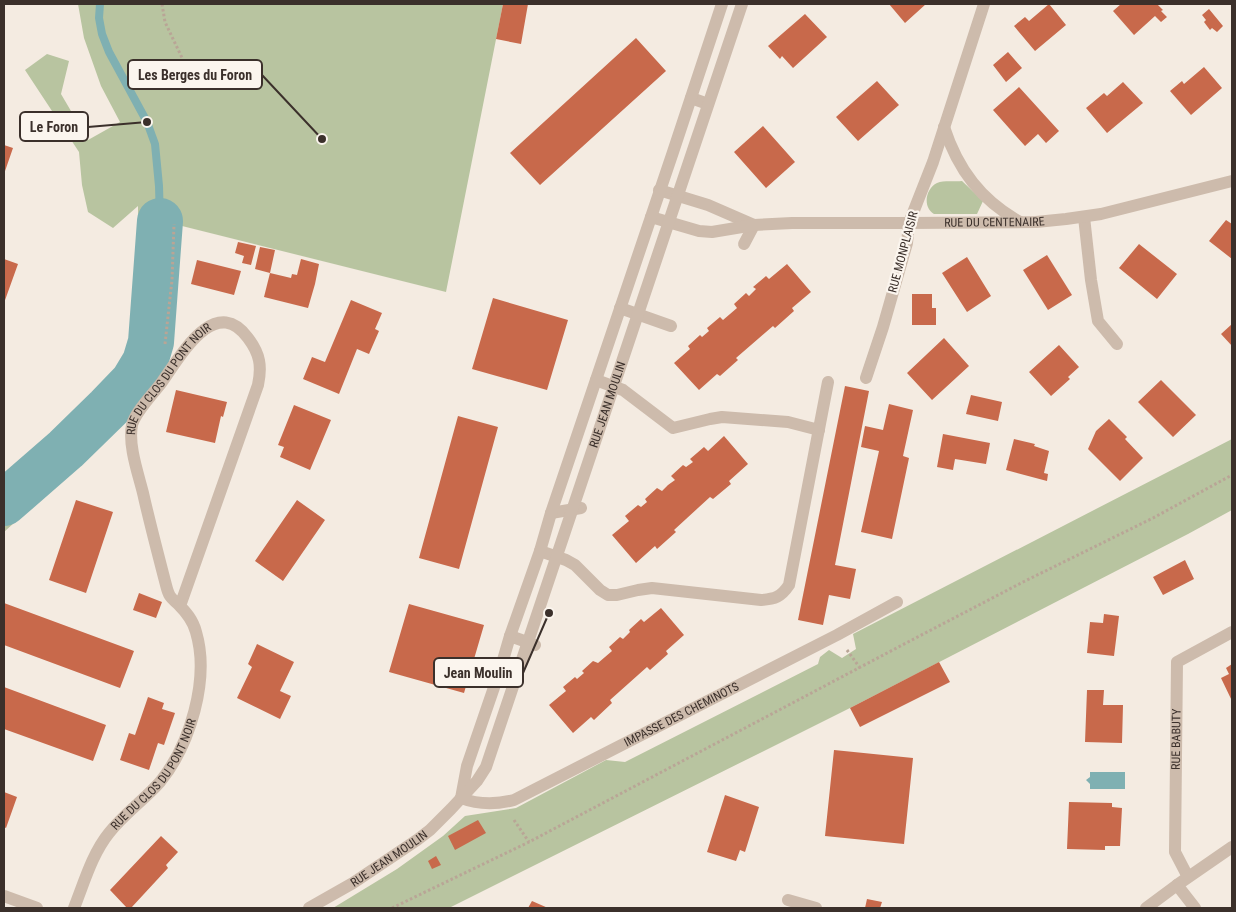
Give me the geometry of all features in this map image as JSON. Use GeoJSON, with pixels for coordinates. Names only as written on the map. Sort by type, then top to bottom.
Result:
{"type":"FeatureCollection","features":[{"type":"Feature","properties":{"kind":"street","name":"RUE JEAN MOULIN"},"geometry":{"type":"LineString","coordinates":[[461,798],[466,766],[501,668],[510,636],[722,4]]}},
{"type":"Feature","properties":{"kind":"street","name":"RUE JEAN MOULIN"},"geometry":{"type":"LineString","coordinates":[[309,908],[353,883],[418,840],[441,820],[477,781],[486,767],[531,644],[557,557],[577,508],[613,386],[742,4]]}},
{"type":"Feature","properties":{"kind":"street","name":"RUE MONPLAISIR"},"geometry":{"type":"LineString","coordinates":[[866,378],[907,243],[909,223],[930,169],[984,4]]}},
{"type":"Feature","properties":{"kind":"street"},"geometry":{"type":"LineString","coordinates":[[691,98],[708,104]]}},
{"type":"Feature","properties":{"kind":"street"},"geometry":{"type":"LineString","coordinates":[[944,127],[952,151],[972,182],[1000,209],[1021,222]]}},
{"type":"Feature","properties":{"kind":"street","name":"RUE DU CENTENAIRE"},"geometry":{"type":"LineString","coordinates":[[650,217],[706,232],[720,232],[754,225],[792,223],[1053,221],[1119,210],[1232,181]]}},
{"type":"Feature","properties":{"kind":"street","name":"RUE DU CENTENAIRE"},"geometry":{"type":"LineString","coordinates":[[659,190],[708,205],[754,225]]}},
{"type":"Feature","properties":{"kind":"street"},"geometry":{"type":"LineString","coordinates":[[1084,217],[1098,321],[1117,344]]}},
{"type":"Feature","properties":{"kind":"street"},"geometry":{"type":"LineString","coordinates":[[744,244],[754,225]]}},
{"type":"Feature","properties":{"kind":"street"},"geometry":{"type":"LineString","coordinates":[[620,308],[671,326]]}},
{"type":"Feature","properties":{"kind":"street","name":"RUE DU CLOS DU PONT NOIR"},"geometry":{"type":"LineString","coordinates":[[74,908],[101,844],[117,823],[160,781],[178,754],[196,704],[200,676],[200,655],[192,619],[170,597],[166,585],[133,453],[132,425],[136,416],[193,340],[209,327],[220,323],[232,324],[245,333],[253,344],[261,365],[260,375],[180,606]]}},
{"type":"Feature","properties":{"kind":"street"},"geometry":{"type":"LineString","coordinates":[[596,380],[623,390],[673,428],[722,417],[788,422],[818,430]]}},
{"type":"Feature","properties":{"kind":"street"},"geometry":{"type":"LineString","coordinates":[[540,551],[575,565],[600,590],[608,595],[652,588],[761,600],[774,599],[784,593],[789,585],[828,382]]}},
{"type":"Feature","properties":{"kind":"street"},"geometry":{"type":"LineString","coordinates":[[551,513],[577,508]]}},
{"type":"Feature","properties":{"kind":"street","name":"IMPASSE DES CHEMINOTS"},"geometry":{"type":"LineString","coordinates":[[461,798],[489,804],[514,800],[897,602]]}},
{"type":"Feature","properties":{"kind":"street","name":"RUE BABUTY"},"geometry":{"type":"LineString","coordinates":[[1183,881],[1176,852],[1176,662],[1232,632]]}},
{"type":"Feature","properties":{"kind":"street"},"geometry":{"type":"LineString","coordinates":[[510,636],[531,644]]}},
{"type":"Feature","properties":{"kind":"street"},"geometry":{"type":"LineString","coordinates":[[1146,908],[1232,847]]}},
{"type":"Feature","properties":{"kind":"street"},"geometry":{"type":"LineString","coordinates":[[1183,881],[1195,908]]}},
{"type":"Feature","properties":{"kind":"street"},"geometry":{"type":"LineString","coordinates":[[4,896],[37,908]]}},
{"type":"Feature","properties":{"kind":"street"},"geometry":{"type":"LineString","coordinates":[[788,900],[816,908]]}},
{"type":"Feature","properties":{"kind":"path"},"geometry":{"type":"LineString","coordinates":[[162,4],[165,22],[183,60]]}},
{"type":"Feature","properties":{"kind":"path"},"geometry":{"type":"LineString","coordinates":[[162,382],[172,280],[174,224]]}},
{"type":"Feature","properties":{"kind":"path"},"geometry":{"type":"LineString","coordinates":[[392,908],[529,842],[908,642],[1023,582],[1153,518],[1232,475]]}},
{"type":"Feature","properties":{"kind":"path"},"geometry":{"type":"LineString","coordinates":[[502,803],[529,842]]}},
{"type":"Feature","properties":{"kind":"green space"},"geometry":{"type":"Polygon","coordinates":[[[78,4],[503,4],[446,292],[165,222],[138,230],[138,206],[113,228],[88,212],[82,185],[79,152],[25,70],[47,54],[69,61],[61,94],[88,140],[120,122],[101,86],[84,38],[78,4]]]}},
{"type":"Feature","properties":{"kind":"green space"},"geometry":{"type":"Polygon","coordinates":[[[962,181],[983,201],[977,214],[934,214],[930,211],[927,198],[933,185],[943,182],[962,181]]]}},
{"type":"Feature","properties":{"kind":"green space"},"geometry":{"type":"Polygon","coordinates":[[[156,357],[160,359],[158,376],[116,417],[119,428],[4,532],[4,517],[133,393],[149,375],[156,357]]]}},
{"type":"Feature","properties":{"kind":"green space"},"geometry":{"type":"Polygon","coordinates":[[[1232,439],[1232,510],[1188,534],[850,708],[449,908],[333,908],[397,869],[443,836],[465,816],[516,808],[606,760],[625,762],[818,664],[820,657],[829,650],[842,658],[856,649],[853,634],[1232,439]]]}},
{"type":"Feature","properties":{"kind":"water"},"geometry":{"type":"Polygon","coordinates":[[[1090,772],[1125,772],[1125,789],[1090,789],[1090,784],[1086,780],[1090,777],[1090,772]]]}},
{"type":"Feature","properties":{"kind":"building"},"geometry":{"type":"Polygon","coordinates":[[[503,4],[528,4],[521,44],[496,39],[503,4]]]}},
{"type":"Feature","properties":{"kind":"building"},"geometry":{"type":"Polygon","coordinates":[[[889,4],[926,4],[905,23],[889,4]]]}},
{"type":"Feature","properties":{"kind":"building"},"geometry":{"type":"Polygon","coordinates":[[[1049,4],[1066,25],[1035,51],[1014,26],[1025,17],[1029,21],[1049,4]]]}},
{"type":"Feature","properties":{"kind":"building"},"geometry":{"type":"Polygon","coordinates":[[[1121,4],[1157,4],[1167,17],[1161,22],[1155,16],[1134,35],[1113,11],[1121,4]]]}},
{"type":"Feature","properties":{"kind":"building"},"geometry":{"type":"Polygon","coordinates":[[[1209,9],[1223,26],[1217,32],[1212,28],[1210,30],[1204,22],[1206,20],[1202,15],[1209,9]]]}},
{"type":"Feature","properties":{"kind":"building"},"geometry":{"type":"Polygon","coordinates":[[[805,14],[827,37],[793,68],[782,56],[780,59],[768,46],[805,14]]]}},
{"type":"Feature","properties":{"kind":"building"},"geometry":{"type":"Polygon","coordinates":[[[636,38],[666,71],[540,185],[510,153],[636,38]]]}},
{"type":"Feature","properties":{"kind":"building"},"geometry":{"type":"Polygon","coordinates":[[[1008,52],[1022,68],[1006,82],[993,65],[1008,52]]]}},
{"type":"Feature","properties":{"kind":"building"},"geometry":{"type":"Polygon","coordinates":[[[1204,67],[1222,88],[1191,115],[1170,91],[1182,81],[1184,84],[1204,67]]]}},
{"type":"Feature","properties":{"kind":"building"},"geometry":{"type":"Polygon","coordinates":[[[877,81],[899,105],[858,141],[836,117],[877,81]]]}},
{"type":"Feature","properties":{"kind":"building"},"geometry":{"type":"Polygon","coordinates":[[[1123,82],[1143,103],[1107,133],[1086,108],[1104,93],[1107,96],[1123,82]]]}},
{"type":"Feature","properties":{"kind":"building"},"geometry":{"type":"Polygon","coordinates":[[[1019,87],[1059,131],[1046,143],[1038,134],[1025,146],[993,110],[1019,87]]]}},
{"type":"Feature","properties":{"kind":"building"},"geometry":{"type":"Polygon","coordinates":[[[763,126],[795,162],[766,188],[734,152],[763,126]]]}},
{"type":"Feature","properties":{"kind":"building"},"geometry":{"type":"Polygon","coordinates":[[[4,145],[13,148],[4,174],[4,145]]]}},
{"type":"Feature","properties":{"kind":"building"},"geometry":{"type":"Polygon","coordinates":[[[1226,220],[1232,224],[1232,259],[1209,241],[1226,220]]]}},
{"type":"Feature","properties":{"kind":"building"},"geometry":{"type":"Polygon","coordinates":[[[238,242],[256,246],[251,265],[242,263],[244,256],[235,253],[238,242]]]}},
{"type":"Feature","properties":{"kind":"building"},"geometry":{"type":"Polygon","coordinates":[[[1139,244],[1177,274],[1157,299],[1119,268],[1139,244]]]}},
{"type":"Feature","properties":{"kind":"building"},"geometry":{"type":"Polygon","coordinates":[[[260,247],[275,250],[270,273],[255,269],[260,247]]]}},
{"type":"Feature","properties":{"kind":"building"},"geometry":{"type":"Polygon","coordinates":[[[1047,255],[1072,295],[1048,310],[1023,270],[1047,255]]]}},
{"type":"Feature","properties":{"kind":"building"},"geometry":{"type":"Polygon","coordinates":[[[967,257],[991,296],[967,312],[942,273],[967,257]]]}},
{"type":"Feature","properties":{"kind":"building"},"geometry":{"type":"Polygon","coordinates":[[[4,259],[18,264],[4,303],[4,259]]]}},
{"type":"Feature","properties":{"kind":"building"},"geometry":{"type":"Polygon","coordinates":[[[301,259],[319,264],[308,308],[264,297],[270,273],[291,278],[292,274],[297,275],[301,259]]]}},
{"type":"Feature","properties":{"kind":"building"},"geometry":{"type":"Polygon","coordinates":[[[197,260],[241,271],[234,295],[191,284],[197,260]]]}},
{"type":"Feature","properties":{"kind":"building"},"geometry":{"type":"Polygon","coordinates":[[[787,264],[811,292],[792,308],[794,311],[775,328],[773,326],[736,358],[738,360],[720,376],[717,374],[699,390],[674,363],[690,349],[688,346],[700,335],[702,337],[709,331],[707,328],[720,317],[723,320],[737,308],[734,304],[746,293],[749,296],[756,289],[753,287],[766,276],[769,279],[787,264]]]}},
{"type":"Feature","properties":{"kind":"building"},"geometry":{"type":"Polygon","coordinates":[[[912,294],[932,294],[932,308],[936,308],[936,325],[912,325],[912,294]]]}},
{"type":"Feature","properties":{"kind":"building"},"geometry":{"type":"Polygon","coordinates":[[[493,298],[568,320],[547,390],[472,369],[493,298]]]}},
{"type":"Feature","properties":{"kind":"building"},"geometry":{"type":"Polygon","coordinates":[[[351,300],[382,313],[375,329],[379,331],[369,354],[357,349],[339,394],[303,379],[312,357],[325,362],[351,300]]]}},
{"type":"Feature","properties":{"kind":"building"},"geometry":{"type":"Polygon","coordinates":[[[1232,324],[1232,346],[1221,334],[1232,324]]]}},
{"type":"Feature","properties":{"kind":"building"},"geometry":{"type":"Polygon","coordinates":[[[944,338],[969,366],[932,400],[907,373],[944,338]]]}},
{"type":"Feature","properties":{"kind":"building"},"geometry":{"type":"Polygon","coordinates":[[[1059,345],[1079,367],[1068,377],[1070,379],[1051,396],[1029,372],[1059,345]]]}},
{"type":"Feature","properties":{"kind":"building"},"geometry":{"type":"Polygon","coordinates":[[[1161,380],[1196,415],[1173,437],[1138,402],[1161,380]]]}},
{"type":"Feature","properties":{"kind":"building"},"geometry":{"type":"Polygon","coordinates":[[[845,386],[869,391],[835,565],[856,569],[850,599],[829,595],[823,625],[798,620],[845,386]]]}},
{"type":"Feature","properties":{"kind":"building"},"geometry":{"type":"Polygon","coordinates":[[[176,390],[227,402],[223,417],[221,416],[215,443],[166,432],[176,390]]]}},
{"type":"Feature","properties":{"kind":"building"},"geometry":{"type":"Polygon","coordinates":[[[971,395],[1002,402],[998,421],[966,414],[971,395]]]}},
{"type":"Feature","properties":{"kind":"building"},"geometry":{"type":"Polygon","coordinates":[[[889,404],[913,410],[903,456],[909,458],[892,539],[861,532],[879,451],[861,447],[865,426],[883,430],[889,404]]]}},
{"type":"Feature","properties":{"kind":"building"},"geometry":{"type":"Polygon","coordinates":[[[294,405],[331,420],[310,470],[280,457],[284,447],[278,445],[294,405]]]}},
{"type":"Feature","properties":{"kind":"building"},"geometry":{"type":"Polygon","coordinates":[[[458,416],[498,427],[459,569],[419,558],[458,416]]]}},
{"type":"Feature","properties":{"kind":"building"},"geometry":{"type":"Polygon","coordinates":[[[1109,419],[1127,437],[1125,439],[1143,458],[1120,481],[1088,449],[1096,431],[1109,419]]]}},
{"type":"Feature","properties":{"kind":"building"},"geometry":{"type":"Polygon","coordinates":[[[943,434],[990,443],[986,464],[955,459],[953,470],[937,467],[943,434]]]}},
{"type":"Feature","properties":{"kind":"building"},"geometry":{"type":"Polygon","coordinates":[[[724,436],[748,464],[729,481],[731,484],[713,499],[710,497],[674,530],[676,532],[657,549],[655,546],[636,563],[612,535],[629,521],[625,516],[638,505],[641,507],[647,502],[645,499],[657,488],[662,491],[675,480],[671,476],[683,465],[686,467],[693,462],[690,459],[704,447],[708,451],[724,436]]]}},
{"type":"Feature","properties":{"kind":"building"},"geometry":{"type":"Polygon","coordinates":[[[1014,439],[1035,444],[1034,446],[1049,451],[1044,473],[1048,474],[1047,481],[1006,470],[1014,439]]]}},
{"type":"Feature","properties":{"kind":"building"},"geometry":{"type":"Polygon","coordinates":[[[76,500],[113,512],[86,593],[49,580],[76,500]]]}},
{"type":"Feature","properties":{"kind":"building"},"geometry":{"type":"Polygon","coordinates":[[[297,500],[325,520],[283,581],[255,561],[297,500]]]}},
{"type":"Feature","properties":{"kind":"building"},"geometry":{"type":"Polygon","coordinates":[[[1185,560],[1194,579],[1163,595],[1153,577],[1185,560]]]}},
{"type":"Feature","properties":{"kind":"building"},"geometry":{"type":"Polygon","coordinates":[[[139,593],[162,602],[156,618],[133,610],[139,593]]]}},
{"type":"Feature","properties":{"kind":"building"},"geometry":{"type":"Polygon","coordinates":[[[4,603],[134,651],[120,688],[4,645],[4,603]]]}},
{"type":"Feature","properties":{"kind":"building"},"geometry":{"type":"Polygon","coordinates":[[[409,604],[484,625],[464,693],[389,672],[409,604]]]}},
{"type":"Feature","properties":{"kind":"building"},"geometry":{"type":"Polygon","coordinates":[[[661,608],[684,635],[666,651],[668,654],[650,670],[647,667],[610,700],[612,703],[594,720],[591,717],[573,733],[549,705],[566,691],[563,687],[575,677],[577,679],[584,673],[582,671],[593,661],[598,663],[612,651],[609,647],[620,637],[623,639],[630,632],[629,630],[641,619],[644,622],[661,608]]]}},
{"type":"Feature","properties":{"kind":"building"},"geometry":{"type":"Polygon","coordinates":[[[1104,614],[1119,616],[1114,656],[1087,653],[1090,622],[1103,623],[1104,614]]]}},
{"type":"Feature","properties":{"kind":"building"},"geometry":{"type":"Polygon","coordinates":[[[257,644],[294,662],[280,691],[291,696],[280,719],[237,698],[252,667],[248,664],[257,644]]]}},
{"type":"Feature","properties":{"kind":"building"},"geometry":{"type":"Polygon","coordinates":[[[939,662],[950,682],[860,727],[850,708],[939,662]]]}},
{"type":"Feature","properties":{"kind":"building"},"geometry":{"type":"Polygon","coordinates":[[[1232,664],[1232,701],[1221,678],[1229,674],[1226,668],[1232,664]]]}},
{"type":"Feature","properties":{"kind":"building"},"geometry":{"type":"Polygon","coordinates":[[[4,687],[106,725],[93,761],[4,729],[4,687]]]}},
{"type":"Feature","properties":{"kind":"building"},"geometry":{"type":"Polygon","coordinates":[[[1087,690],[1104,690],[1103,705],[1123,705],[1122,743],[1085,742],[1087,690]]]}},
{"type":"Feature","properties":{"kind":"building"},"geometry":{"type":"Polygon","coordinates":[[[148,697],[164,703],[162,709],[175,713],[164,745],[158,743],[149,770],[120,760],[129,733],[135,735],[148,697]]]}},
{"type":"Feature","properties":{"kind":"building"},"geometry":{"type":"Polygon","coordinates":[[[834,750],[913,758],[904,844],[825,836],[834,750]]]}},
{"type":"Feature","properties":{"kind":"building"},"geometry":{"type":"Polygon","coordinates":[[[4,792],[17,797],[6,828],[4,827],[4,792]]]}},
{"type":"Feature","properties":{"kind":"building"},"geometry":{"type":"Polygon","coordinates":[[[725,795],[759,807],[745,852],[740,850],[736,861],[707,852],[725,795]]]}},
{"type":"Feature","properties":{"kind":"building"},"geometry":{"type":"Polygon","coordinates":[[[1069,802],[1112,803],[1112,807],[1122,808],[1120,846],[1105,846],[1105,850],[1067,849],[1069,802]]]}},
{"type":"Feature","properties":{"kind":"building"},"geometry":{"type":"Polygon","coordinates":[[[478,820],[486,833],[455,850],[448,836],[478,820]]]}},
{"type":"Feature","properties":{"kind":"building"},"geometry":{"type":"Polygon","coordinates":[[[161,836],[178,852],[166,865],[168,868],[131,908],[127,908],[110,890],[161,836]]]}},
{"type":"Feature","properties":{"kind":"building"},"geometry":{"type":"Polygon","coordinates":[[[436,856],[441,865],[432,869],[428,861],[436,856]]]}},
{"type":"Feature","properties":{"kind":"building"},"geometry":{"type":"Polygon","coordinates":[[[867,899],[882,902],[880,908],[865,908],[867,899]]]}},
{"type":"Feature","properties":{"kind":"building"},"geometry":{"type":"Polygon","coordinates":[[[532,901],[548,908],[528,908],[532,901]]]}},
{"type":"Feature","properties":{"kind":"waterway"},"geometry":{"type":"LineString","coordinates":[[100,4],[99,18],[102,34],[109,52],[147,122],[155,144],[160,221]]}},
{"type":"Feature","properties":{"kind":"waterway"},"geometry":{"type":"LineString","coordinates":[[4,503],[66,449],[108,408],[133,382],[145,362],[151,342],[160,221]]}},
{"type":"Feature","properties":{"kind":"place","name":"Le Foron"},"geometry":{"type":"Point","coordinates":[147,122]}},
{"type":"Feature","properties":{"kind":"place","name":"Les Berges du Foron"},"geometry":{"type":"Point","coordinates":[322,139]}},
{"type":"Feature","properties":{"kind":"place","name":"Jean Moulin"},"geometry":{"type":"Point","coordinates":[549,613]}}]}
